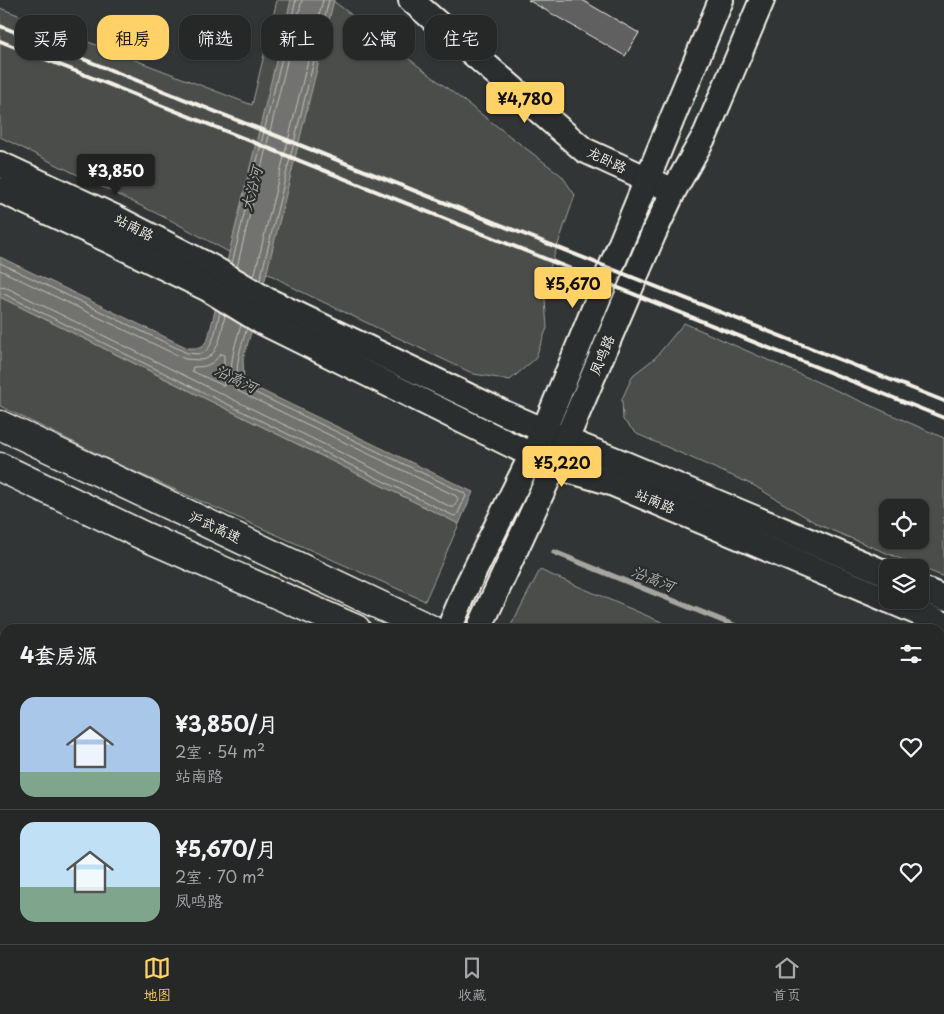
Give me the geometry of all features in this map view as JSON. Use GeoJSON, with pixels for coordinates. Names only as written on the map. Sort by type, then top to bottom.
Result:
{"type":"FeatureCollection","features":[{"type":"Feature","properties":{"kind":"highway","name":"沪武高速"},"geometry":{"type":"LineString","coordinates":[[0,425],[419,624]]}},
{"type":"Feature","properties":{"kind":"highway"},"geometry":{"type":"LineString","coordinates":[[0,467],[146,537],[345,624]]}},
{"type":"Feature","properties":{"kind":"street","name":"龙卧路"},"geometry":{"type":"LineString","coordinates":[[411,0],[584,150],[647,180],[674,190]]}},
{"type":"Feature","properties":{"kind":"street","name":"凤鸣路"},"geometry":{"type":"LineString","coordinates":[[451,624],[476,567],[544,430],[721,0]]}},
{"type":"Feature","properties":{"kind":"street","name":"凤鸣路"},"geometry":{"type":"LineString","coordinates":[[481,624],[566,440],[653,235],[674,190],[706,132],[762,0]]}},
{"type":"Feature","properties":{"kind":"street","name":"站南路"},"geometry":{"type":"LineString","coordinates":[[0,164],[114,217],[210,278]]}},
{"type":"Feature","properties":{"kind":"street","name":"站南路"},"geometry":{"type":"LineString","coordinates":[[0,190],[108,240],[210,278]]}},
{"type":"Feature","properties":{"kind":"street"},"geometry":{"type":"LineString","coordinates":[[210,278],[264,311]]}},
{"type":"Feature","properties":{"kind":"street","name":"站南路"},"geometry":{"type":"LineString","coordinates":[[264,311],[566,440],[879,570]]}},
{"type":"Feature","properties":{"kind":"street","name":"站南路"},"geometry":{"type":"LineString","coordinates":[[264,311],[554,466],[609,482],[879,596]]}},
{"type":"Feature","properties":{"kind":"street"},"geometry":{"type":"LineString","coordinates":[[929,592],[944,598]]}},
{"type":"Feature","properties":{"kind":"street","name":"站南路"},"geometry":{"type":"LineString","coordinates":[[909,609],[944,624]]}},
{"type":"Feature","properties":{"kind":"shaded area"},"geometry":{"type":"Polygon","coordinates":[[[277,0],[332,0],[352,15],[343,15],[343,60],[410,60],[562,176],[575,195],[544,285],[547,328],[535,359],[510,380],[474,374],[298,290],[174,222],[0,137],[0,8],[18,15],[15,15],[15,60],[87,60],[87,41],[97,45],[97,60],[135,60],[252,105],[263,60],[333,60],[333,15],[273,15],[277,0]]]}},
{"type":"Feature","properties":{"kind":"shaded area"},"geometry":{"type":"Polygon","coordinates":[[[0,297],[459,524],[425,601],[122,466],[0,406],[0,297]]]}},
{"type":"Feature","properties":{"kind":"shaded area"},"geometry":{"type":"Polygon","coordinates":[[[684,323],[944,438],[944,577],[929,571],[929,559],[901,559],[819,525],[753,485],[637,434],[623,420],[622,399],[633,375],[655,358],[684,323]]]}},
{"type":"Feature","properties":{"kind":"shaded area"},"geometry":{"type":"Polygon","coordinates":[[[540,570],[666,624],[512,624],[540,570]]]}},
{"type":"Feature","properties":{"kind":"water"},"geometry":{"type":"Polygon","coordinates":[[[291,0],[334,0],[330,15],[287,15],[291,0]]]}},
{"type":"Feature","properties":{"kind":"water","name":"大沿河"},"geometry":{"type":"Polygon","coordinates":[[[276,60],[319,60],[256,316],[243,359],[244,382],[473,492],[459,524],[0,297],[0,257],[188,348],[201,348],[208,339],[276,60]]]}},
{"type":"Feature","properties":{"kind":"building"},"geometry":{"type":"Polygon","coordinates":[[[528,0],[582,0],[639,33],[625,56],[528,0]]]}},
{"type":"Feature","properties":{"kind":"waterway","name":"沿高河"},"geometry":{"type":"LineString","coordinates":[[554,552],[731,624]]}},
{"type":"Feature","properties":{"kind":"railway"},"geometry":{"type":"LineString","coordinates":[[0,26],[944,401]]}},
{"type":"Feature","properties":{"kind":"railway"},"geometry":{"type":"LineString","coordinates":[[0,41],[944,418]]}}]}
